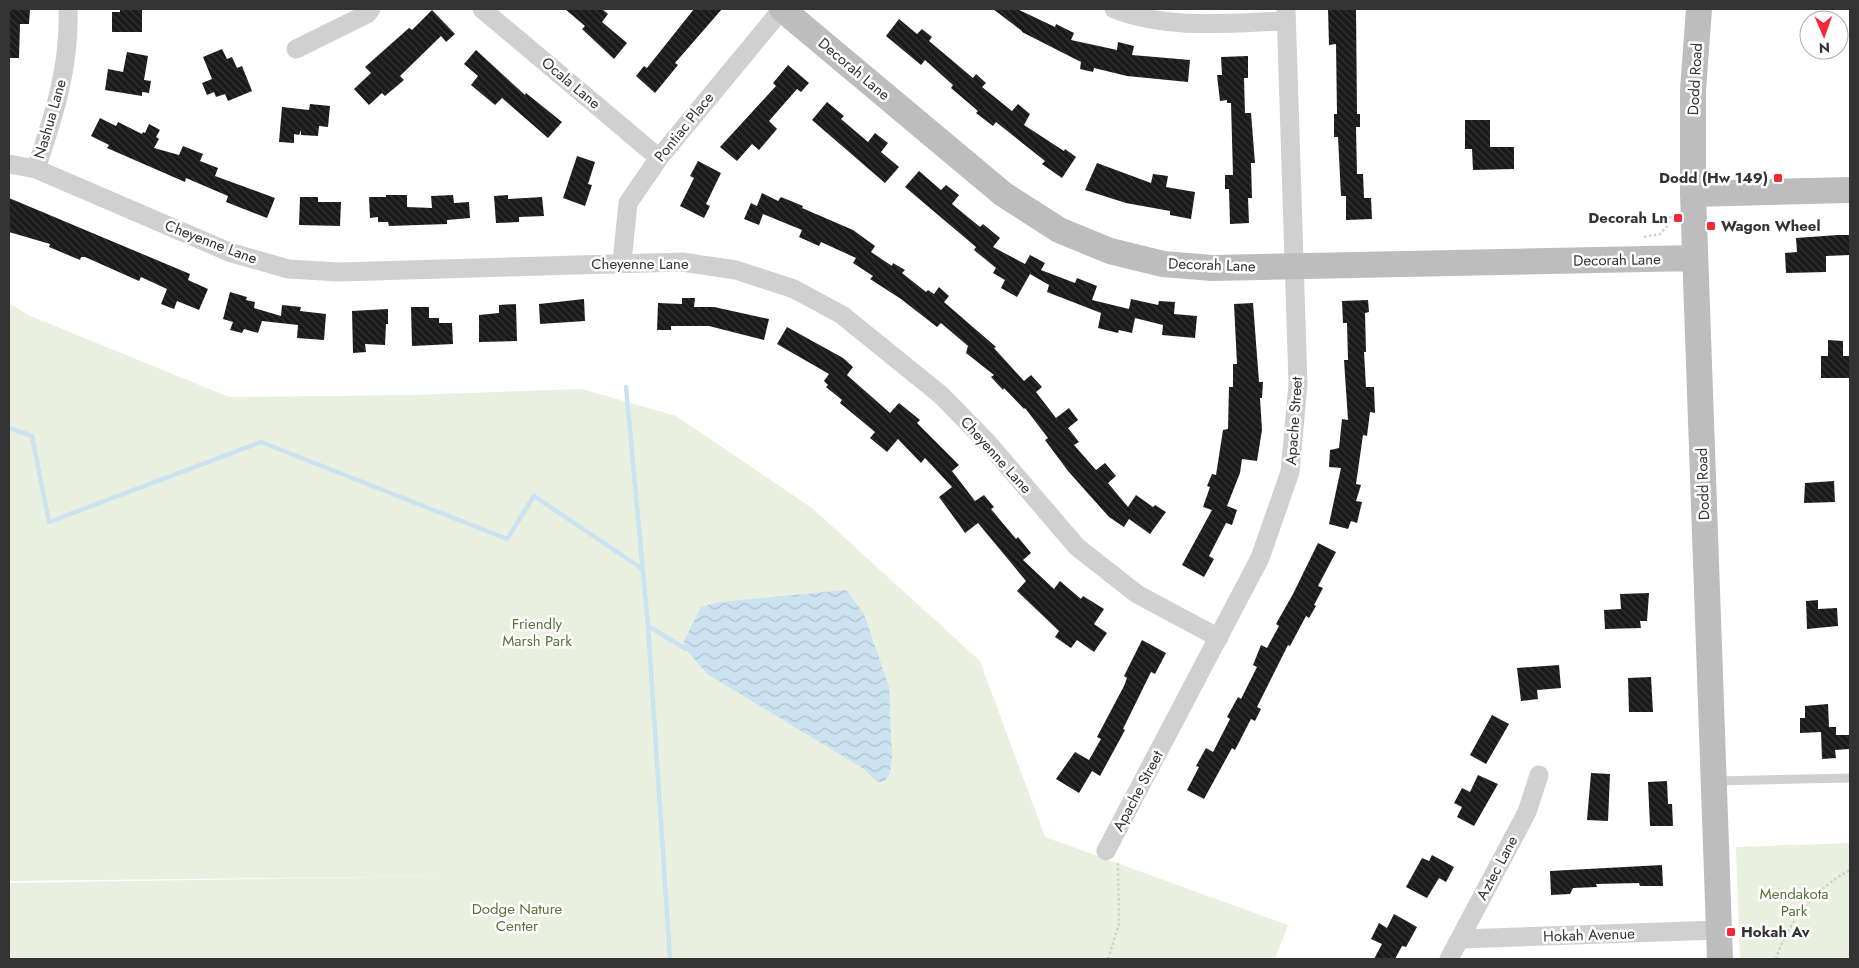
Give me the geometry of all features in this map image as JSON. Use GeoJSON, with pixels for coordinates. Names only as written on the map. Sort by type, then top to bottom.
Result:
{"type":"FeatureCollection","features":[{"type":"Feature","properties":{"kind":"street","name":"Nashua Lane"},"geometry":{"type":"LineString","coordinates":[[36,169],[59,99],[68,31],[68,9]]}},
{"type":"Feature","properties":{"kind":"street"},"geometry":{"type":"LineString","coordinates":[[296,49],[367,14],[371,9]]}},
{"type":"Feature","properties":{"kind":"street","name":"Ocala Lane"},"geometry":{"type":"LineString","coordinates":[[482,9],[659,158]]}},
{"type":"Feature","properties":{"kind":"street","name":"Pontiac Place"},"geometry":{"type":"LineString","coordinates":[[622,262],[628,203],[659,158],[782,9]]}},
{"type":"Feature","properties":{"kind":"street","name":"Decorah Lane"},"geometry":{"type":"LineString","coordinates":[[782,9],[1003,194],[1060,230],[1110,251],[1163,264],[1212,268],[1696,258]]}},
{"type":"Feature","properties":{"kind":"street"},"geometry":{"type":"LineString","coordinates":[[1114,9],[1128,14],[1186,24],[1286,15]]}},
{"type":"Feature","properties":{"kind":"street","name":"Dodd Road"},"geometry":{"type":"LineString","coordinates":[[1699,9],[1693,90],[1693,194],[1720,959]]}},
{"type":"Feature","properties":{"kind":"street","name":"Apache Street"},"geometry":{"type":"LineString","coordinates":[[1106,851],[1260,558],[1290,472],[1298,384],[1286,15]]}},
{"type":"Feature","properties":{"kind":"street","name":"Cheyenne Lane"},"geometry":{"type":"LineString","coordinates":[[9,164],[36,169],[229,252],[288,270],[339,272],[622,262],[682,262],[736,270],[794,289],[842,315],[940,395],[987,442],[1077,547],[1137,594],[1219,638]]}},
{"type":"Feature","properties":{"kind":"street"},"geometry":{"type":"LineString","coordinates":[[1693,194],[1850,190]]}},
{"type":"Feature","properties":{"kind":"street","name":"Aztec Lane"},"geometry":{"type":"LineString","coordinates":[[1449,959],[1527,812],[1539,775]]}},
{"type":"Feature","properties":{"kind":"street","name":"Hokah Avenue"},"geometry":{"type":"LineString","coordinates":[[1460,939],[1719,930]]}},
{"type":"Feature","properties":{"kind":"lane"},"geometry":{"type":"LineString","coordinates":[[1714,781],[1850,778]]}},
{"type":"Feature","properties":{"kind":"path"},"geometry":{"type":"LineString","coordinates":[[1106,851],[1118,858],[1119,924],[1108,959]]}},
{"type":"Feature","properties":{"kind":"path"},"geometry":{"type":"LineString","coordinates":[[1776,959],[1780,944],[1802,910],[1838,877],[1850,870]]}},
{"type":"Feature","properties":{"kind":"green space","name":"Friendly Marsh Park"},"geometry":{"type":"Polygon","coordinates":[[[9,303],[28,315],[229,397],[412,395],[582,389],[676,416],[812,508],[980,661],[1045,837],[1288,925],[1275,959],[9,959],[9,883],[440,876],[9,881],[9,303]]]}},
{"type":"Feature","properties":{"kind":"green space","name":"Mendakota Park"},"geometry":{"type":"Polygon","coordinates":[[[1850,843],[1850,959],[1740,959],[1736,847],[1850,843]]]}},
{"type":"Feature","properties":{"kind":"water"},"geometry":{"type":"Polygon","coordinates":[[[846,590],[864,614],[889,687],[892,758],[890,773],[884,782],[877,782],[864,769],[707,674],[685,648],[684,641],[701,607],[720,602],[846,590]]]}},
{"type":"Feature","properties":{"kind":"building"},"geometry":{"type":"Polygon","coordinates":[[[9,9],[30,9],[29,24],[20,24],[19,58],[9,58],[9,9]]]}},
{"type":"Feature","properties":{"kind":"building"},"geometry":{"type":"Polygon","coordinates":[[[120,9],[142,9],[142,32],[112,32],[112,12],[120,12],[120,9]]]}},
{"type":"Feature","properties":{"kind":"building"},"geometry":{"type":"Polygon","coordinates":[[[565,9],[602,9],[608,14],[602,22],[627,43],[614,59],[582,29],[585,26],[565,9]]]}},
{"type":"Feature","properties":{"kind":"building"},"geometry":{"type":"Polygon","coordinates":[[[694,9],[722,9],[675,63],[678,65],[655,93],[636,76],[644,66],[647,68],[694,9]]]}},
{"type":"Feature","properties":{"kind":"building"},"geometry":{"type":"Polygon","coordinates":[[[993,9],[1017,9],[1055,27],[1056,24],[1074,33],[1071,40],[1117,50],[1118,42],[1134,46],[1132,55],[1190,60],[1188,82],[1127,76],[1094,68],[1093,72],[1080,69],[1081,62],[1022,32],[993,9]]]}},
{"type":"Feature","properties":{"kind":"building"},"geometry":{"type":"Polygon","coordinates":[[[1328,9],[1356,9],[1357,114],[1360,114],[1360,127],[1356,127],[1357,174],[1363,174],[1364,198],[1371,198],[1372,219],[1346,220],[1346,196],[1341,196],[1338,137],[1334,137],[1334,114],[1337,114],[1336,44],[1329,45],[1328,9]]]}},
{"type":"Feature","properties":{"kind":"building"},"geometry":{"type":"Polygon","coordinates":[[[432,10],[455,34],[446,42],[441,36],[400,76],[404,80],[385,96],[382,93],[369,105],[354,89],[371,73],[365,67],[409,28],[412,30],[432,10]]]}},
{"type":"Feature","properties":{"kind":"building"},"geometry":{"type":"Polygon","coordinates":[[[899,19],[917,34],[922,29],[932,37],[929,41],[973,78],[976,74],[986,83],[982,87],[1012,111],[1018,104],[1030,114],[1024,125],[1076,157],[1062,178],[1042,164],[1045,161],[996,122],[993,126],[976,113],[978,111],[951,88],[953,85],[925,60],[921,65],[886,36],[899,19]]]}},
{"type":"Feature","properties":{"kind":"building"},"geometry":{"type":"Polygon","coordinates":[[[222,49],[227,59],[232,57],[237,68],[242,66],[252,91],[228,101],[225,94],[216,97],[214,92],[207,95],[202,83],[212,79],[203,57],[222,49]]]}},
{"type":"Feature","properties":{"kind":"building"},"geometry":{"type":"Polygon","coordinates":[[[476,50],[525,95],[526,93],[562,122],[548,138],[502,98],[495,105],[471,85],[478,76],[464,64],[476,50]]]}},
{"type":"Feature","properties":{"kind":"building"},"geometry":{"type":"Polygon","coordinates":[[[127,52],[148,56],[144,80],[151,81],[149,93],[142,92],[142,96],[105,90],[108,69],[123,72],[127,52]]]}},
{"type":"Feature","properties":{"kind":"building"},"geometry":{"type":"Polygon","coordinates":[[[1248,56],[1248,78],[1244,78],[1245,113],[1251,113],[1255,163],[1251,163],[1252,198],[1248,198],[1249,223],[1230,224],[1229,189],[1225,189],[1225,175],[1233,175],[1231,103],[1227,103],[1227,100],[1220,101],[1217,75],[1222,75],[1221,57],[1248,56]]]}},
{"type":"Feature","properties":{"kind":"building"},"geometry":{"type":"Polygon","coordinates":[[[788,65],[809,83],[801,92],[797,89],[769,121],[777,129],[759,150],[752,144],[737,161],[720,147],[776,86],[773,83],[788,65]]]}},
{"type":"Feature","properties":{"kind":"building"},"geometry":{"type":"Polygon","coordinates":[[[827,102],[844,116],[841,119],[868,142],[875,133],[888,143],[881,152],[899,167],[885,183],[812,120],[827,102]]]}},
{"type":"Feature","properties":{"kind":"building"},"geometry":{"type":"Polygon","coordinates":[[[310,104],[330,106],[328,127],[319,126],[318,136],[301,135],[301,130],[299,135],[294,134],[294,143],[279,142],[282,107],[309,110],[310,104]]]}},
{"type":"Feature","properties":{"kind":"building"},"geometry":{"type":"Polygon","coordinates":[[[100,118],[116,126],[118,122],[142,134],[143,132],[145,133],[149,124],[160,130],[156,137],[159,139],[154,148],[179,155],[183,146],[203,154],[200,161],[218,168],[215,176],[275,198],[267,218],[226,202],[228,196],[186,178],[185,182],[107,148],[109,145],[91,136],[100,118]]]}},
{"type":"Feature","properties":{"kind":"building"},"geometry":{"type":"Polygon","coordinates":[[[1465,120],[1490,120],[1490,147],[1514,147],[1514,169],[1473,170],[1472,149],[1465,149],[1465,120]]]}},
{"type":"Feature","properties":{"kind":"building"},"geometry":{"type":"Polygon","coordinates":[[[577,156],[595,162],[588,184],[592,185],[585,206],[563,198],[577,156]]]}},
{"type":"Feature","properties":{"kind":"building"},"geometry":{"type":"Polygon","coordinates":[[[698,161],[721,173],[706,204],[710,206],[704,218],[680,206],[694,178],[690,176],[698,161]]]}},
{"type":"Feature","properties":{"kind":"building"},"geometry":{"type":"Polygon","coordinates":[[[1097,163],[1151,183],[1153,174],[1168,176],[1166,187],[1195,192],[1191,219],[1170,215],[1170,211],[1126,203],[1085,190],[1097,163]]]}},
{"type":"Feature","properties":{"kind":"building"},"geometry":{"type":"Polygon","coordinates":[[[919,171],[941,190],[946,185],[959,195],[952,204],[980,227],[983,224],[1000,238],[993,247],[1025,264],[1030,255],[1045,263],[1041,270],[1075,283],[1077,278],[1097,286],[1092,300],[1129,309],[1131,299],[1158,305],[1159,301],[1175,302],[1174,314],[1197,316],[1195,338],[1162,335],[1163,325],[1135,318],[1132,333],[1119,330],[1118,333],[1098,328],[1101,313],[1047,292],[1049,285],[1030,274],[1017,297],[1001,288],[1005,280],[993,273],[996,268],[974,250],[976,247],[905,187],[919,171]]]}},
{"type":"Feature","properties":{"kind":"building"},"geometry":{"type":"Polygon","coordinates":[[[762,193],[778,201],[781,197],[853,230],[875,246],[871,252],[892,266],[893,263],[905,270],[902,273],[926,292],[928,290],[934,294],[939,287],[949,296],[944,302],[996,347],[994,348],[1024,381],[1031,375],[1042,387],[1036,392],[1056,418],[1069,408],[1078,420],[1068,428],[1079,442],[1074,445],[1096,470],[1105,463],[1116,476],[1108,483],[1128,507],[1136,495],[1153,507],[1155,505],[1166,512],[1150,534],[1129,519],[1124,527],[1109,517],[1068,471],[1045,440],[1048,438],[1025,408],[1004,388],[1003,390],[991,377],[994,375],[966,353],[968,346],[941,323],[937,327],[901,299],[870,279],[873,276],[853,263],[856,258],[821,242],[819,246],[799,237],[802,230],[763,214],[759,225],[744,219],[751,203],[757,206],[762,193]]]}},
{"type":"Feature","properties":{"kind":"building"},"geometry":{"type":"Polygon","coordinates":[[[386,195],[407,195],[407,207],[432,208],[431,196],[453,195],[454,203],[469,202],[470,218],[447,220],[447,224],[389,226],[388,222],[378,222],[378,217],[370,218],[369,197],[386,197],[386,195]]]}},
{"type":"Feature","properties":{"kind":"building"},"geometry":{"type":"Polygon","coordinates":[[[508,195],[508,199],[542,197],[544,216],[519,217],[519,222],[496,223],[494,196],[508,195]]]}},
{"type":"Feature","properties":{"kind":"building"},"geometry":{"type":"Polygon","coordinates":[[[300,197],[318,197],[318,202],[341,202],[340,226],[299,225],[300,197]]]}},
{"type":"Feature","properties":{"kind":"building"},"geometry":{"type":"Polygon","coordinates":[[[9,198],[190,274],[188,280],[208,289],[199,310],[177,301],[174,309],[161,304],[167,289],[141,277],[139,281],[85,257],[81,257],[80,260],[49,247],[50,244],[9,232],[9,198]]]}},
{"type":"Feature","properties":{"kind":"building"},"geometry":{"type":"Polygon","coordinates":[[[1850,235],[1850,255],[1826,256],[1826,272],[1786,273],[1785,253],[1797,252],[1796,238],[1850,235]]]}},
{"type":"Feature","properties":{"kind":"building"},"geometry":{"type":"Polygon","coordinates":[[[230,292],[247,297],[246,300],[255,302],[254,308],[281,316],[282,305],[301,307],[300,311],[326,314],[324,340],[297,338],[298,325],[262,321],[258,333],[244,329],[242,333],[230,330],[233,322],[223,319],[230,292]]]}},
{"type":"Feature","properties":{"kind":"building"},"geometry":{"type":"Polygon","coordinates":[[[682,298],[695,298],[694,307],[714,307],[769,319],[764,340],[709,326],[671,326],[671,330],[657,330],[658,303],[682,304],[682,298]]]}},
{"type":"Feature","properties":{"kind":"building"},"geometry":{"type":"Polygon","coordinates":[[[584,299],[585,321],[540,324],[539,304],[584,299]]]}},
{"type":"Feature","properties":{"kind":"building"},"geometry":{"type":"Polygon","coordinates":[[[1368,300],[1369,312],[1365,313],[1366,352],[1364,352],[1366,387],[1374,387],[1375,413],[1370,412],[1367,436],[1363,435],[1356,484],[1361,485],[1356,501],[1362,502],[1357,523],[1351,521],[1348,529],[1329,524],[1341,468],[1329,467],[1330,450],[1339,448],[1342,419],[1348,420],[1344,360],[1348,360],[1347,323],[1343,323],[1342,301],[1368,300]]]}},
{"type":"Feature","properties":{"kind":"building"},"geometry":{"type":"Polygon","coordinates":[[[1253,303],[1259,382],[1263,382],[1262,398],[1260,398],[1262,430],[1257,461],[1242,459],[1240,473],[1227,506],[1237,510],[1232,525],[1226,523],[1209,556],[1214,559],[1204,577],[1182,565],[1212,510],[1203,507],[1210,487],[1207,486],[1212,474],[1216,475],[1223,430],[1228,429],[1229,387],[1233,387],[1233,364],[1237,364],[1234,304],[1253,303]]]}},
{"type":"Feature","properties":{"kind":"building"},"geometry":{"type":"Polygon","coordinates":[[[516,304],[517,341],[479,342],[479,315],[499,313],[499,305],[516,304]]]}},
{"type":"Feature","properties":{"kind":"building"},"geometry":{"type":"Polygon","coordinates":[[[411,307],[429,307],[429,318],[439,318],[439,323],[452,323],[453,344],[412,346],[411,307]]]}},
{"type":"Feature","properties":{"kind":"building"},"geometry":{"type":"Polygon","coordinates":[[[388,309],[385,345],[365,344],[366,352],[353,353],[352,311],[388,309]]]}},
{"type":"Feature","properties":{"kind":"building"},"geometry":{"type":"Polygon","coordinates":[[[787,327],[843,358],[853,367],[847,375],[890,413],[899,403],[920,420],[917,423],[959,465],[952,471],[975,501],[984,495],[994,507],[991,509],[1016,539],[1018,537],[1031,553],[1023,560],[1054,589],[1060,581],[1081,599],[1083,596],[1104,609],[1094,624],[1107,633],[1094,652],[1077,640],[1071,648],[1055,637],[1059,631],[1017,591],[1026,581],[978,523],[965,533],[939,497],[952,487],[925,458],[921,463],[898,439],[887,452],[870,438],[875,432],[840,403],[842,400],[826,387],[828,385],[824,381],[829,374],[777,344],[787,327]]]}},
{"type":"Feature","properties":{"kind":"building"},"geometry":{"type":"Polygon","coordinates":[[[1828,340],[1843,341],[1843,356],[1850,356],[1850,378],[1821,378],[1821,356],[1828,356],[1828,340]]]}},
{"type":"Feature","properties":{"kind":"building"},"geometry":{"type":"Polygon","coordinates":[[[1834,481],[1835,502],[1804,503],[1805,483],[1834,481]]]}},
{"type":"Feature","properties":{"kind":"building"},"geometry":{"type":"Polygon","coordinates":[[[1318,543],[1336,552],[1318,586],[1323,588],[1314,605],[1316,606],[1309,618],[1306,616],[1290,646],[1288,645],[1257,707],[1261,709],[1255,721],[1251,719],[1235,750],[1232,748],[1204,799],[1187,790],[1199,767],[1196,766],[1206,748],[1213,752],[1230,719],[1227,717],[1238,697],[1241,699],[1257,667],[1253,665],[1261,645],[1267,648],[1279,626],[1276,624],[1318,543]]]}},
{"type":"Feature","properties":{"kind":"building"},"geometry":{"type":"Polygon","coordinates":[[[1649,593],[1647,621],[1640,621],[1641,628],[1605,629],[1604,610],[1621,609],[1620,594],[1649,593]]]}},
{"type":"Feature","properties":{"kind":"building"},"geometry":{"type":"Polygon","coordinates":[[[1818,600],[1818,609],[1837,608],[1838,626],[1807,629],[1806,601],[1818,600]]]}},
{"type":"Feature","properties":{"kind":"building"},"geometry":{"type":"Polygon","coordinates":[[[1142,640],[1166,653],[1155,674],[1151,672],[1123,729],[1125,730],[1100,776],[1092,771],[1079,793],[1056,779],[1075,752],[1089,760],[1101,739],[1097,737],[1124,686],[1127,678],[1124,676],[1142,640]]]}},
{"type":"Feature","properties":{"kind":"building"},"geometry":{"type":"Polygon","coordinates":[[[1559,665],[1561,688],[1537,690],[1538,699],[1521,701],[1517,668],[1559,665]]]}},
{"type":"Feature","properties":{"kind":"building"},"geometry":{"type":"Polygon","coordinates":[[[1651,677],[1653,712],[1629,712],[1628,678],[1651,677]]]}},
{"type":"Feature","properties":{"kind":"building"},"geometry":{"type":"Polygon","coordinates":[[[1828,704],[1829,727],[1836,727],[1836,735],[1850,735],[1850,749],[1835,750],[1836,758],[1822,759],[1821,732],[1800,733],[1800,718],[1805,718],[1805,706],[1828,704]]]}},
{"type":"Feature","properties":{"kind":"building"},"geometry":{"type":"Polygon","coordinates":[[[1492,715],[1509,724],[1486,764],[1470,755],[1492,715]]]}},
{"type":"Feature","properties":{"kind":"building"},"geometry":{"type":"Polygon","coordinates":[[[1591,773],[1610,774],[1608,821],[1587,820],[1591,773]]]}},
{"type":"Feature","properties":{"kind":"building"},"geometry":{"type":"Polygon","coordinates":[[[1478,775],[1498,784],[1474,826],[1457,817],[1462,807],[1454,803],[1462,788],[1470,792],[1478,775]]]}},
{"type":"Feature","properties":{"kind":"building"},"geometry":{"type":"Polygon","coordinates":[[[1667,781],[1668,804],[1672,804],[1673,826],[1650,826],[1648,782],[1667,781]]]}},
{"type":"Feature","properties":{"kind":"building"},"geometry":{"type":"Polygon","coordinates":[[[1432,855],[1454,867],[1446,882],[1439,878],[1427,898],[1406,887],[1422,858],[1429,861],[1432,855]]]}},
{"type":"Feature","properties":{"kind":"building"},"geometry":{"type":"Polygon","coordinates":[[[1662,865],[1663,886],[1640,886],[1639,883],[1596,884],[1597,887],[1573,888],[1570,894],[1551,895],[1550,871],[1662,865]]]}},
{"type":"Feature","properties":{"kind":"building"},"geometry":{"type":"Polygon","coordinates":[[[1394,914],[1417,927],[1406,947],[1402,946],[1395,959],[1374,959],[1382,944],[1371,939],[1379,923],[1387,928],[1394,914]]]}},
{"type":"Feature","properties":{"kind":"waterway"},"geometry":{"type":"LineString","coordinates":[[626,387],[648,626],[670,959]]}},
{"type":"Feature","properties":{"kind":"waterway"},"geometry":{"type":"LineString","coordinates":[[9,428],[32,436],[49,522],[261,442],[507,539],[534,496],[641,568]]}},
{"type":"Feature","properties":{"kind":"waterway"},"geometry":{"type":"LineString","coordinates":[[648,626],[686,649]]}},
{"type":"Feature","properties":{"kind":"place","name":"Dodd (Hw 149)"},"geometry":{"type":"Point","coordinates":[1778,178]}},
{"type":"Feature","properties":{"kind":"place","name":"Decorah Ln"},"geometry":{"type":"Point","coordinates":[1678,218]}},
{"type":"Feature","properties":{"kind":"place","name":"Wagon Wheel"},"geometry":{"type":"Point","coordinates":[1711,226]}},
{"type":"Feature","properties":{"kind":"place","name":"Hokah Av"},"geometry":{"type":"Point","coordinates":[1731,932]}},
{"type":"Feature","properties":{"kind":"park label","name":"Dodge Nature Center"},"geometry":{"type":"Point","coordinates":[517,918]}}]}
